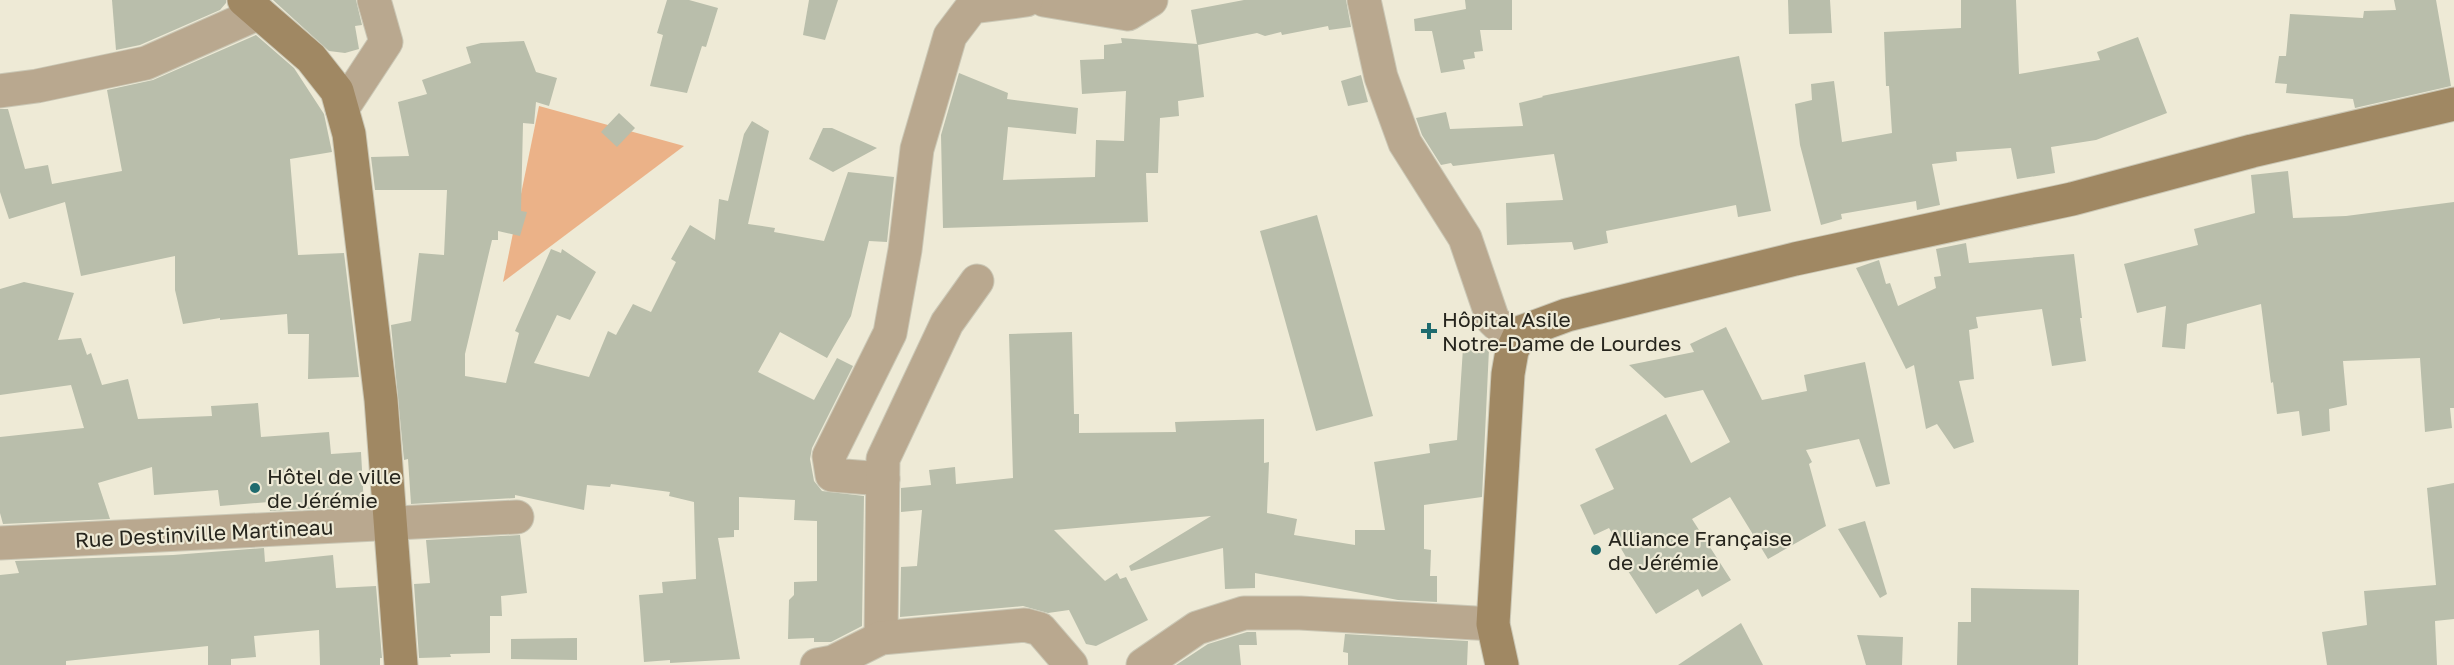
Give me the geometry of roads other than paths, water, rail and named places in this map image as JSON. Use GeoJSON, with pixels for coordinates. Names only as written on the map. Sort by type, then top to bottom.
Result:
{"type":"FeatureCollection","features":[{"type":"Feature","properties":{"kind":"street"},"geometry":{"type":"LineString","coordinates":[[342,109],[387,42],[374,0]]}},
{"type":"Feature","properties":{"kind":"street"},"geometry":{"type":"LineString","coordinates":[[883,479],[832,475],[829,456],[890,333],[905,250],[917,148],[950,36],[972,7],[1026,0]]}},
{"type":"Feature","properties":{"kind":"street"},"geometry":{"type":"LineString","coordinates":[[1044,0],[1128,14],[1151,0]]}},
{"type":"Feature","properties":{"kind":"street"},"geometry":{"type":"LineString","coordinates":[[1364,0],[1381,77],[1406,142],[1466,238],[1493,320],[1516,342]]}},
{"type":"Feature","properties":{"kind":"street"},"geometry":{"type":"LineString","coordinates":[[0,91],[37,86],[146,63],[252,7],[311,58],[337,91],[349,134],[381,400],[401,665]]}},
{"type":"Feature","properties":{"kind":"street"},"geometry":{"type":"LineString","coordinates":[[1502,665],[1493,624],[1508,374],[1512,351],[1521,332],[1567,315],[1795,259],[2072,199],[2252,151],[2454,104]]}},
{"type":"Feature","properties":{"kind":"street"},"geometry":{"type":"LineString","coordinates":[[881,638],[883,459],[947,322],[977,281]]}},
{"type":"Feature","properties":{"kind":"street","name":"Rue Destinville Martineau"},"geometry":{"type":"LineString","coordinates":[[0,543],[517,517]]}},
{"type":"Feature","properties":{"kind":"street"},"geometry":{"type":"LineString","coordinates":[[1143,665],[1197,628],[1244,613],[1300,613],[1493,624]]}},
{"type":"Feature","properties":{"kind":"street"},"geometry":{"type":"LineString","coordinates":[[817,665],[833,662],[881,638],[1025,626],[1040,629],[1071,665]]}},
{"type":"Feature","properties":{"kind":"place","name":"Hôpital Asile Notre-Dame de Lourdes"},"geometry":{"type":"Point","coordinates":[1429,331]}},
{"type":"Feature","properties":{"kind":"place","name":"Hôtel de ville de Jérémie"},"geometry":{"type":"Point","coordinates":[255,488]}},
{"type":"Feature","properties":{"kind":"place","name":"Alliance Française de Jérémie"},"geometry":{"type":"Point","coordinates":[1596,550]}}]}
